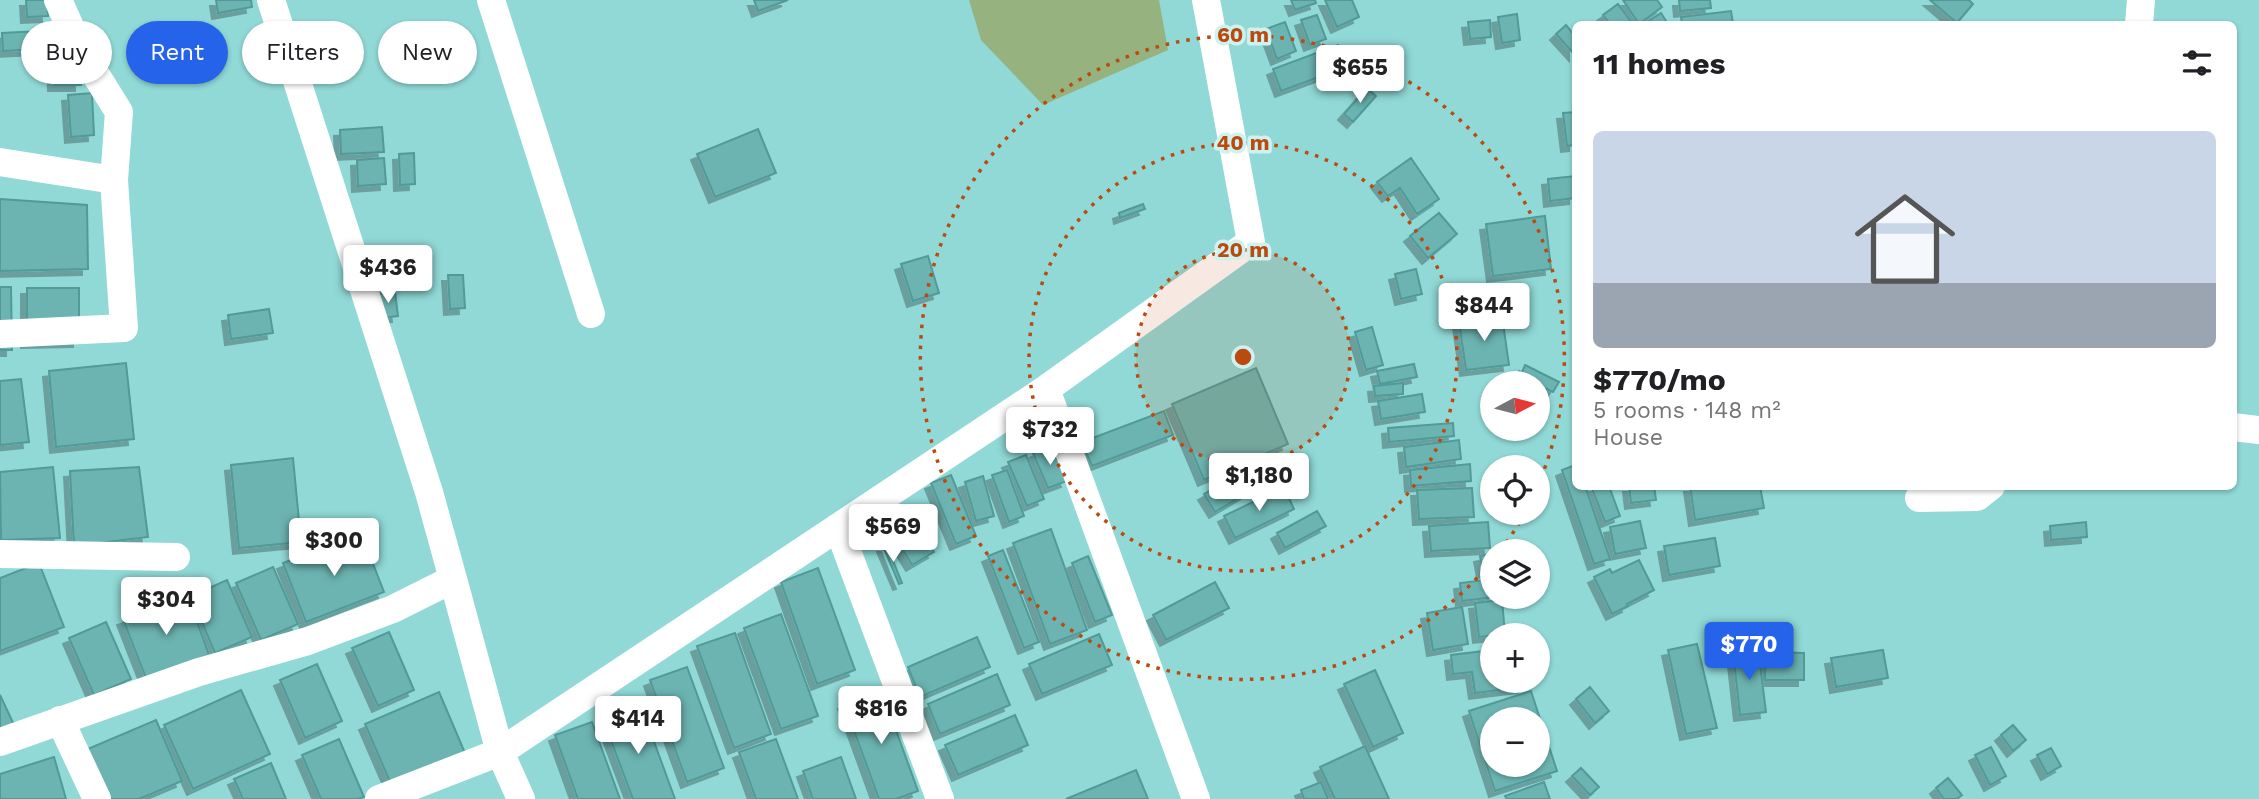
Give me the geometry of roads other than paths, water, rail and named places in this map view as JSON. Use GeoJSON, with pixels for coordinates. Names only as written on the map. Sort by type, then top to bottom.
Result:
{"type":"FeatureCollection","features":[{"type":"Feature","properties":{"kind":"street"},"geometry":{"type":"LineString","coordinates":[[0,334],[124,328],[114,180],[118,112],[81,51],[58,0]]}},
{"type":"Feature","properties":{"kind":"street"},"geometry":{"type":"LineString","coordinates":[[271,0],[429,492],[500,752],[521,799]]}},
{"type":"Feature","properties":{"kind":"street"},"geometry":{"type":"LineString","coordinates":[[491,0],[591,314]]}},
{"type":"Feature","properties":{"kind":"street"},"geometry":{"type":"LineString","coordinates":[[379,799],[500,752],[1046,388],[1251,242],[1206,0]]}},
{"type":"Feature","properties":{"kind":"street"},"geometry":{"type":"LineString","coordinates":[[2139,21],[2141,0]]}},
{"type":"Feature","properties":{"kind":"street"},"geometry":{"type":"LineString","coordinates":[[0,162],[114,180]]}},
{"type":"Feature","properties":{"kind":"street"},"geometry":{"type":"LineString","coordinates":[[1046,388],[1196,799]]}},
{"type":"Feature","properties":{"kind":"street"},"geometry":{"type":"LineString","coordinates":[[2237,428],[2259,430]]}},
{"type":"Feature","properties":{"kind":"street"},"geometry":{"type":"LineString","coordinates":[[1919,498],[1977,497],[1986,490]]}},
{"type":"Feature","properties":{"kind":"street"},"geometry":{"type":"LineString","coordinates":[[838,527],[940,799]]}},
{"type":"Feature","properties":{"kind":"street"},"geometry":{"type":"LineString","coordinates":[[0,554],[176,557]]}},
{"type":"Feature","properties":{"kind":"street"},"geometry":{"type":"LineString","coordinates":[[0,742],[199,672],[308,641],[393,610],[453,579]]}},
{"type":"Feature","properties":{"kind":"street"},"geometry":{"type":"LineString","coordinates":[[60,720],[97,799]]}}]}
